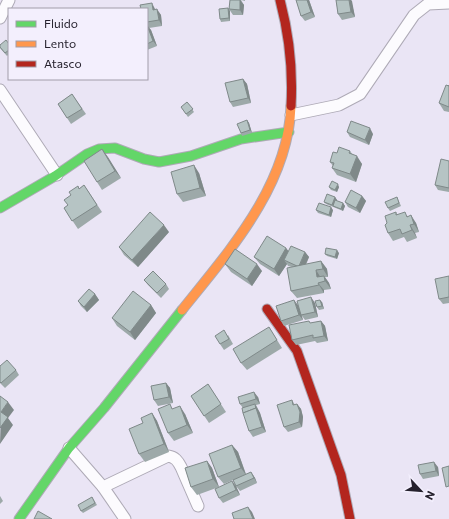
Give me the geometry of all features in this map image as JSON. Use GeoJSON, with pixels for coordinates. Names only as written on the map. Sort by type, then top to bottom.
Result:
{"type":"FeatureCollection","features":[{"type":"Feature","properties":{"kind":"main road"},"geometry":{"type":"LineString","coordinates":[[19,519],[69,448],[104,408],[224,259],[263,201],[284,153],[289,132],[291,114],[292,89],[287,32],[280,0]]}},
{"type":"Feature","properties":{"kind":"main road"},"geometry":{"type":"LineString","coordinates":[[0,208],[57,175],[82,156],[112,146],[125,150],[143,159],[158,162],[202,154],[241,139],[289,132]]}},
{"type":"Feature","properties":{"kind":"main road"},"geometry":{"type":"LineString","coordinates":[[267,309],[297,351],[341,475],[350,519]]}},
{"type":"Feature","properties":{"kind":"street"},"geometry":{"type":"LineString","coordinates":[[0,18],[9,0]]}},
{"type":"Feature","properties":{"kind":"street"},"geometry":{"type":"LineString","coordinates":[[291,114],[339,105],[360,94],[414,15],[428,4],[449,3]]}},
{"type":"Feature","properties":{"kind":"street"},"geometry":{"type":"LineString","coordinates":[[0,90],[57,175]]}},
{"type":"Feature","properties":{"kind":"street"},"geometry":{"type":"LineString","coordinates":[[69,448],[102,487],[125,519]]}},
{"type":"Feature","properties":{"kind":"street"},"geometry":{"type":"LineString","coordinates":[[102,487],[168,456],[173,457],[178,461],[198,506]]}},
{"type":"Feature","properties":{"kind":"building"},"geometry":{"type":"Polygon","coordinates":[[[230,0],[240,0],[240,10],[229,9],[230,0]]]}},
{"type":"Feature","properties":{"kind":"building"},"geometry":{"type":"Polygon","coordinates":[[[296,0],[307,0],[311,12],[301,16],[296,0]]]}},
{"type":"Feature","properties":{"kind":"building"},"geometry":{"type":"Polygon","coordinates":[[[336,0],[349,0],[351,12],[338,14],[336,0]]]}},
{"type":"Feature","properties":{"kind":"building"},"geometry":{"type":"Polygon","coordinates":[[[152,3],[153,10],[157,9],[159,20],[148,22],[148,8],[141,8],[140,5],[152,3]]]}},
{"type":"Feature","properties":{"kind":"building"},"geometry":{"type":"Polygon","coordinates":[[[228,8],[229,18],[220,19],[219,9],[228,8]]]}},
{"type":"Feature","properties":{"kind":"building"},"geometry":{"type":"Polygon","coordinates":[[[148,28],[153,41],[148,44],[148,28]]]}},
{"type":"Feature","properties":{"kind":"building"},"geometry":{"type":"Polygon","coordinates":[[[6,40],[8,43],[8,51],[5,53],[0,45],[6,40]]]}},
{"type":"Feature","properties":{"kind":"building"},"geometry":{"type":"Polygon","coordinates":[[[243,79],[248,98],[230,102],[225,83],[243,79]]]}},
{"type":"Feature","properties":{"kind":"building"},"geometry":{"type":"Polygon","coordinates":[[[446,85],[449,86],[449,107],[439,103],[446,85]]]}},
{"type":"Feature","properties":{"kind":"building"},"geometry":{"type":"Polygon","coordinates":[[[72,94],[82,109],[67,118],[58,104],[72,94]]]}},
{"type":"Feature","properties":{"kind":"building"},"geometry":{"type":"Polygon","coordinates":[[[187,102],[193,109],[186,114],[181,107],[187,102]]]}},
{"type":"Feature","properties":{"kind":"building"},"geometry":{"type":"Polygon","coordinates":[[[247,120],[250,130],[241,133],[237,124],[247,120]]]}},
{"type":"Feature","properties":{"kind":"building"},"geometry":{"type":"Polygon","coordinates":[[[351,121],[370,128],[365,140],[347,132],[351,121]]]}},
{"type":"Feature","properties":{"kind":"building"},"geometry":{"type":"Polygon","coordinates":[[[339,147],[350,151],[349,153],[357,156],[350,174],[332,168],[334,163],[330,162],[333,152],[337,153],[339,147]]]}},
{"type":"Feature","properties":{"kind":"building"},"geometry":{"type":"Polygon","coordinates":[[[102,149],[115,171],[97,182],[84,161],[102,149]]]}},
{"type":"Feature","properties":{"kind":"building"},"geometry":{"type":"Polygon","coordinates":[[[441,159],[449,161],[449,188],[435,185],[441,159]]]}},
{"type":"Feature","properties":{"kind":"building"},"geometry":{"type":"Polygon","coordinates":[[[194,165],[200,188],[177,194],[171,172],[194,165]]]}},
{"type":"Feature","properties":{"kind":"building"},"geometry":{"type":"Polygon","coordinates":[[[332,181],[338,184],[335,190],[329,187],[332,181]]]}},
{"type":"Feature","properties":{"kind":"building"},"geometry":{"type":"Polygon","coordinates":[[[84,185],[97,205],[72,221],[64,208],[68,205],[64,200],[71,195],[69,192],[78,186],[79,189],[84,185]]]}},
{"type":"Feature","properties":{"kind":"building"},"geometry":{"type":"Polygon","coordinates":[[[351,190],[362,196],[356,208],[345,202],[351,190]]]}},
{"type":"Feature","properties":{"kind":"building"},"geometry":{"type":"Polygon","coordinates":[[[327,194],[335,197],[332,205],[324,202],[327,194]]]}},
{"type":"Feature","properties":{"kind":"building"},"geometry":{"type":"Polygon","coordinates":[[[397,197],[399,203],[388,208],[385,202],[397,197]]]}},
{"type":"Feature","properties":{"kind":"building"},"geometry":{"type":"Polygon","coordinates":[[[335,200],[343,203],[341,209],[333,206],[335,200]]]}},
{"type":"Feature","properties":{"kind":"building"},"geometry":{"type":"Polygon","coordinates":[[[319,203],[331,207],[329,215],[316,210],[319,203]]]}},
{"type":"Feature","properties":{"kind":"building"},"geometry":{"type":"Polygon","coordinates":[[[150,212],[164,225],[132,260],[119,247],[150,212]]]}},
{"type":"Feature","properties":{"kind":"building"},"geometry":{"type":"Polygon","coordinates":[[[396,212],[396,215],[405,212],[407,217],[411,215],[414,224],[410,225],[412,230],[402,234],[400,229],[388,233],[385,225],[387,223],[385,216],[396,212]]]}},
{"type":"Feature","properties":{"kind":"building"},"geometry":{"type":"Polygon","coordinates":[[[267,236],[286,248],[274,269],[254,257],[267,236]]]}},
{"type":"Feature","properties":{"kind":"building"},"geometry":{"type":"Polygon","coordinates":[[[291,246],[305,252],[299,266],[284,260],[291,246]]]}},
{"type":"Feature","properties":{"kind":"building"},"geometry":{"type":"Polygon","coordinates":[[[326,248],[337,250],[335,257],[325,254],[326,248]]]}},
{"type":"Feature","properties":{"kind":"building"},"geometry":{"type":"Polygon","coordinates":[[[235,249],[257,264],[247,279],[225,264],[235,249]]]}},
{"type":"Feature","properties":{"kind":"building"},"geometry":{"type":"Polygon","coordinates":[[[321,261],[323,269],[316,270],[317,277],[324,276],[325,281],[318,283],[319,285],[291,291],[287,268],[321,261]]]}},
{"type":"Feature","properties":{"kind":"building"},"geometry":{"type":"Polygon","coordinates":[[[153,271],[166,284],[157,293],[144,280],[153,271]]]}},
{"type":"Feature","properties":{"kind":"building"},"geometry":{"type":"Polygon","coordinates":[[[449,276],[449,297],[439,299],[435,279],[449,276]]]}},
{"type":"Feature","properties":{"kind":"building"},"geometry":{"type":"Polygon","coordinates":[[[89,289],[95,294],[84,307],[78,301],[89,289]]]}},
{"type":"Feature","properties":{"kind":"building"},"geometry":{"type":"Polygon","coordinates":[[[133,291],[151,305],[130,332],[112,318],[133,291]]]}},
{"type":"Feature","properties":{"kind":"building"},"geometry":{"type":"Polygon","coordinates":[[[311,297],[315,312],[301,315],[297,301],[311,297]]]}},
{"type":"Feature","properties":{"kind":"building"},"geometry":{"type":"Polygon","coordinates":[[[294,300],[299,315],[281,321],[276,306],[294,300]]]}},
{"type":"Feature","properties":{"kind":"building"},"geometry":{"type":"Polygon","coordinates":[[[320,300],[322,306],[317,307],[315,301],[320,300]]]}},
{"type":"Feature","properties":{"kind":"building"},"geometry":{"type":"Polygon","coordinates":[[[309,321],[310,323],[321,321],[324,336],[313,338],[313,335],[292,340],[289,325],[309,321]]]}},
{"type":"Feature","properties":{"kind":"building"},"geometry":{"type":"Polygon","coordinates":[[[269,327],[277,340],[241,363],[233,349],[269,327]]]}},
{"type":"Feature","properties":{"kind":"building"},"geometry":{"type":"Polygon","coordinates":[[[224,330],[229,339],[220,344],[215,336],[224,330]]]}},
{"type":"Feature","properties":{"kind":"building"},"geometry":{"type":"Polygon","coordinates":[[[7,360],[16,370],[1,383],[0,366],[7,360]]]}},
{"type":"Feature","properties":{"kind":"building"},"geometry":{"type":"Polygon","coordinates":[[[166,383],[169,397],[154,400],[151,386],[166,383]]]}},
{"type":"Feature","properties":{"kind":"building"},"geometry":{"type":"Polygon","coordinates":[[[208,384],[221,404],[204,416],[191,396],[208,384]]]}},
{"type":"Feature","properties":{"kind":"building"},"geometry":{"type":"Polygon","coordinates":[[[254,392],[256,399],[240,404],[238,397],[254,392]]]}},
{"type":"Feature","properties":{"kind":"building"},"geometry":{"type":"Polygon","coordinates":[[[0,396],[8,402],[1,412],[8,417],[0,428],[0,396]]]}},
{"type":"Feature","properties":{"kind":"building"},"geometry":{"type":"Polygon","coordinates":[[[292,400],[293,405],[297,404],[300,412],[299,422],[284,427],[277,405],[292,400]]]}},
{"type":"Feature","properties":{"kind":"building"},"geometry":{"type":"Polygon","coordinates":[[[170,404],[172,409],[180,406],[187,425],[168,433],[158,409],[170,404]]]}},
{"type":"Feature","properties":{"kind":"building"},"geometry":{"type":"Polygon","coordinates":[[[255,404],[256,408],[243,413],[242,408],[255,404]]]}},
{"type":"Feature","properties":{"kind":"building"},"geometry":{"type":"Polygon","coordinates":[[[256,408],[262,427],[249,431],[243,413],[256,408]]]}},
{"type":"Feature","properties":{"kind":"building"},"geometry":{"type":"Polygon","coordinates":[[[152,413],[164,444],[139,454],[129,429],[143,423],[141,418],[152,413]]]}},
{"type":"Feature","properties":{"kind":"building"},"geometry":{"type":"Polygon","coordinates":[[[232,445],[241,468],[218,477],[209,454],[232,445]]]}},
{"type":"Feature","properties":{"kind":"building"},"geometry":{"type":"Polygon","coordinates":[[[207,461],[213,479],[191,487],[185,468],[207,461]]]}},
{"type":"Feature","properties":{"kind":"building"},"geometry":{"type":"Polygon","coordinates":[[[434,462],[436,471],[420,474],[418,465],[434,462]]]}},
{"type":"Feature","properties":{"kind":"building"},"geometry":{"type":"Polygon","coordinates":[[[449,466],[449,486],[446,487],[442,468],[449,466]]]}},
{"type":"Feature","properties":{"kind":"building"},"geometry":{"type":"Polygon","coordinates":[[[251,472],[254,478],[236,486],[233,480],[251,472]]]}},
{"type":"Feature","properties":{"kind":"building"},"geometry":{"type":"Polygon","coordinates":[[[232,481],[236,490],[219,498],[215,489],[232,481]]]}},
{"type":"Feature","properties":{"kind":"building"},"geometry":{"type":"Polygon","coordinates":[[[92,497],[95,503],[81,511],[78,505],[92,497]]]}},
{"type":"Feature","properties":{"kind":"building"},"geometry":{"type":"Polygon","coordinates":[[[248,507],[253,519],[234,519],[232,513],[248,507]]]}},
{"type":"Feature","properties":{"kind":"building"},"geometry":{"type":"Polygon","coordinates":[[[38,511],[52,519],[34,519],[38,511]]]}},
{"type":"Feature","properties":{"kind":"traffic: fast"},"geometry":{"type":"LineString","coordinates":[[0,208],[55,176],[87,154],[99,149],[115,148],[144,159],[159,162],[191,156],[241,139],[289,132]]}},
{"type":"Feature","properties":{"kind":"traffic: fast"},"geometry":{"type":"LineString","coordinates":[[19,519],[69,448],[104,408],[182,310]]}},
{"type":"Feature","properties":{"kind":"traffic: slow"},"geometry":{"type":"LineString","coordinates":[[182,310],[237,240],[268,190],[279,163],[287,135],[291,106]]}},
{"type":"Feature","properties":{"kind":"traffic: jam"},"geometry":{"type":"LineString","coordinates":[[280,0],[290,53],[291,106]]}},
{"type":"Feature","properties":{"kind":"traffic: jam"},"geometry":{"type":"LineString","coordinates":[[267,309],[297,351],[341,475],[350,519]]}}]}
